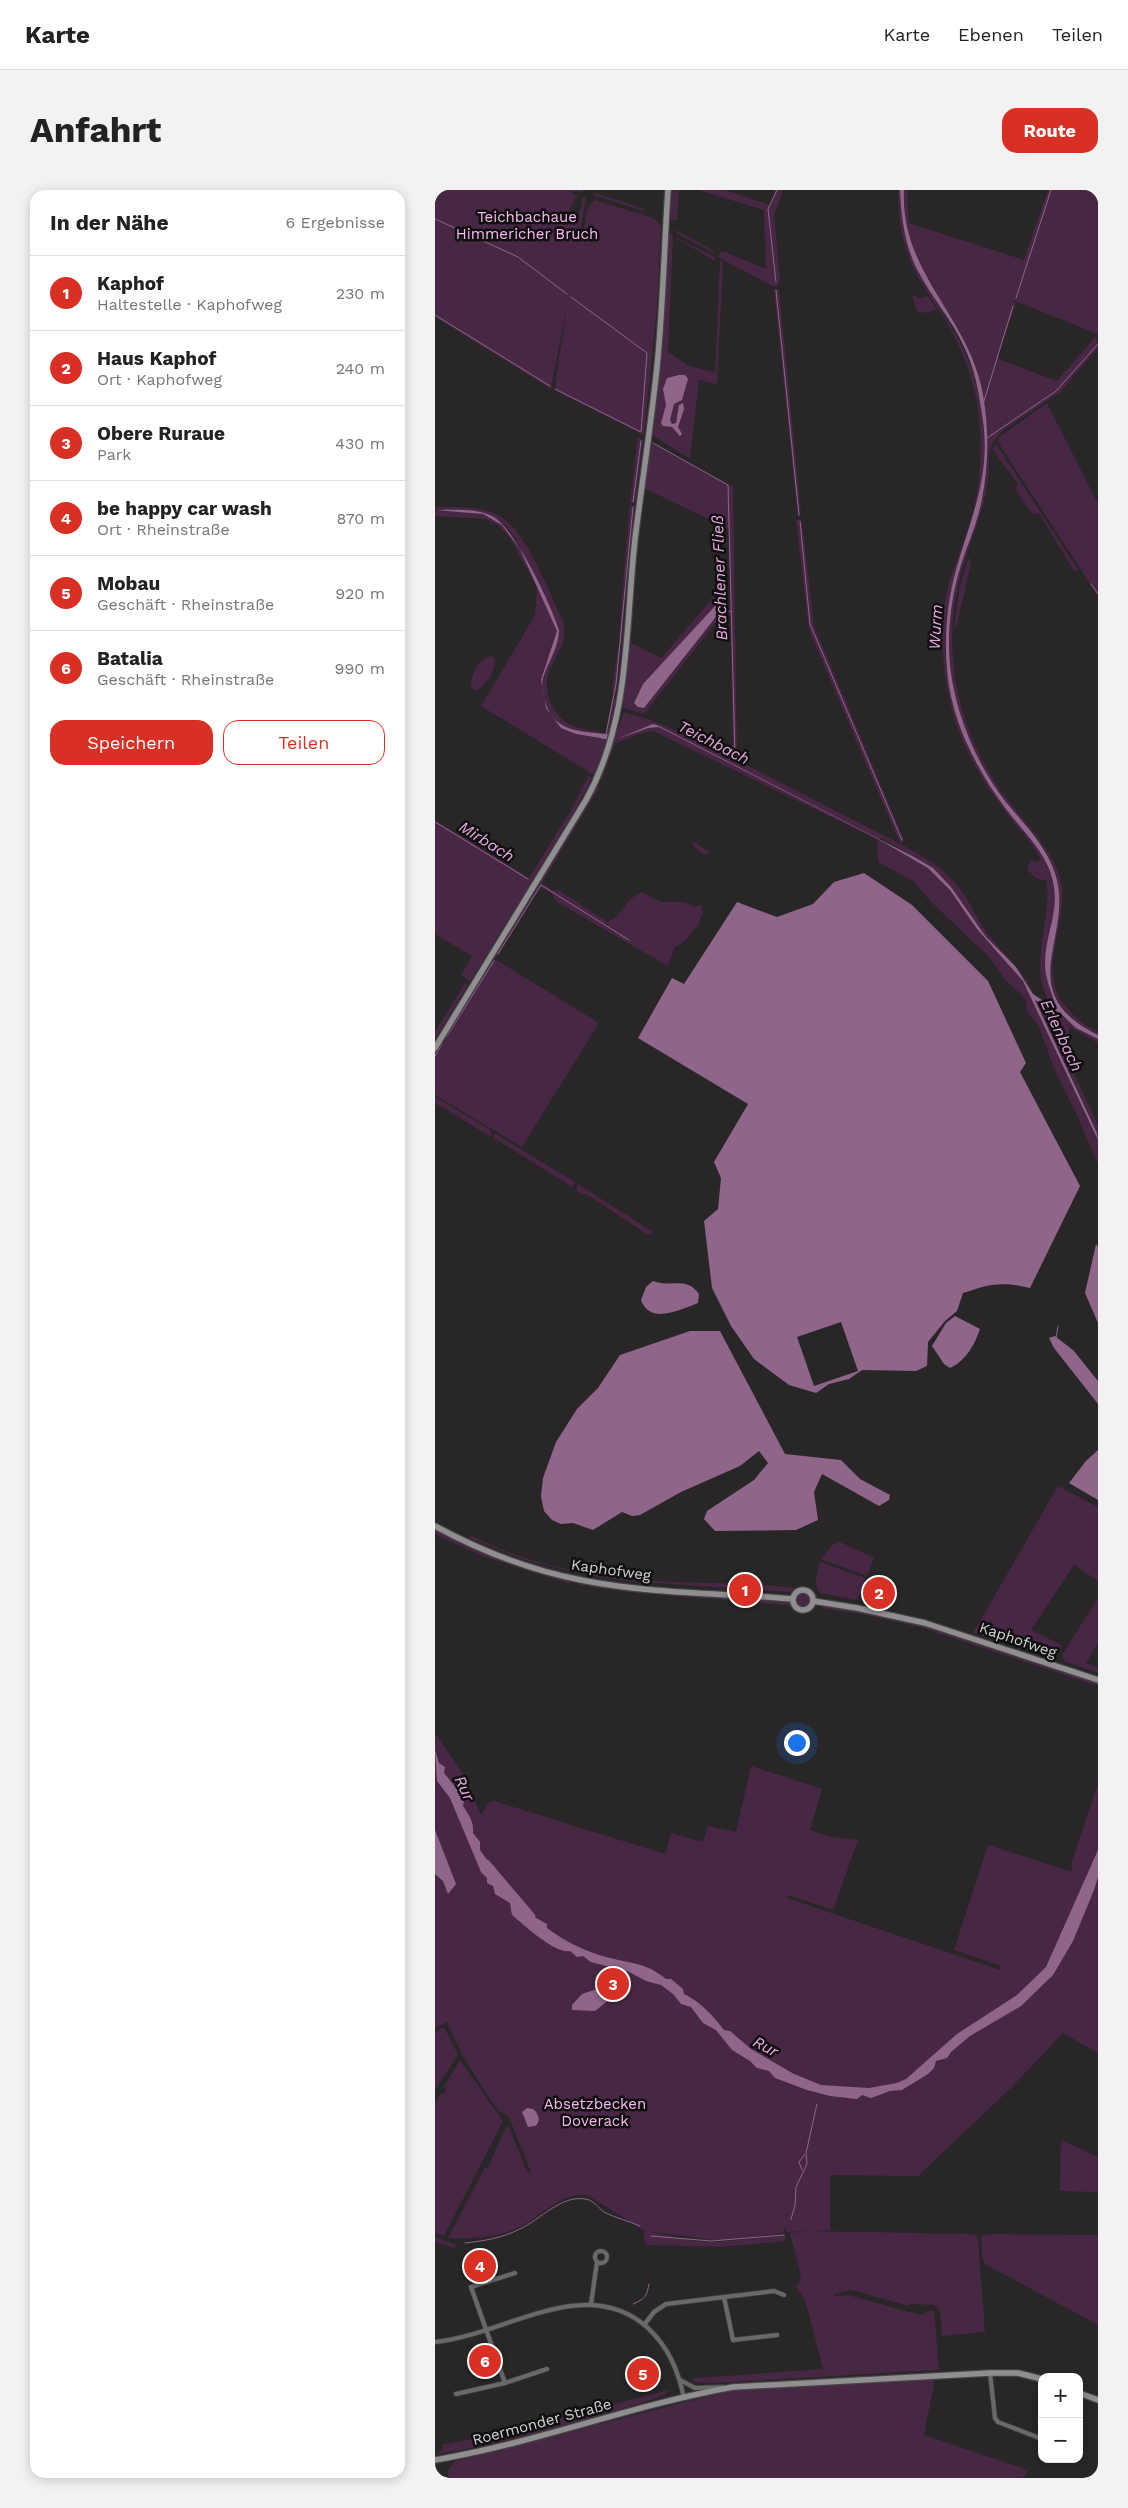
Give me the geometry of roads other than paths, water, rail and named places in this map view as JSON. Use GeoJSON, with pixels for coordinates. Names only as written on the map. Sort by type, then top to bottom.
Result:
{"type":"FeatureCollection","features":[{"type":"Feature","properties":{"kind":"main road"},"geometry":{"type":"LineString","coordinates":[[435,1048],[586,800],[597,780],[615,730],[625,664],[635,546],[658,361],[668,190]]}},
{"type":"Feature","properties":{"kind":"main road","name":"Kaphofweg"},"geometry":{"type":"LineString","coordinates":[[435,1526],[497,1556],[544,1572],[581,1580],[629,1587],[793,1599]]}},
{"type":"Feature","properties":{"kind":"main road","name":"Kaphofweg"},"geometry":{"type":"LineString","coordinates":[[804,1590],[811,1593],[813,1601],[809,1608],[801,1610],[794,1604],[793,1599],[795,1593],[804,1590]]}},
{"type":"Feature","properties":{"kind":"main road","name":"Kaphofweg"},"geometry":{"type":"LineString","coordinates":[[813,1601],[857,1608],[925,1623],[1098,1680]]}},
{"type":"Feature","properties":{"kind":"main road","name":"Roermonder Straße"},"geometry":{"type":"LineString","coordinates":[[435,2460],[495,2448],[684,2398],[733,2387],[990,2372],[1018,2373],[1038,2378]]}},
{"type":"Feature","properties":{"kind":"main road"},"geometry":{"type":"LineString","coordinates":[[1083,2394],[1098,2400]]}},
{"type":"Feature","properties":{"kind":"street"},"geometry":{"type":"LineString","coordinates":[[591,2304],[597,2262]]}},
{"type":"Feature","properties":{"kind":"street"},"geometry":{"type":"LineString","coordinates":[[505,2383],[471,2287],[515,2273]]}},
{"type":"Feature","properties":{"kind":"street"},"geometry":{"type":"LineString","coordinates":[[644,2325],[654,2312],[666,2304],[774,2291],[784,2295]]}},
{"type":"Feature","properties":{"kind":"street"},"geometry":{"type":"LineString","coordinates":[[724,2297],[733,2340],[777,2335]]}},
{"type":"Feature","properties":{"kind":"street"},"geometry":{"type":"LineString","coordinates":[[435,2342],[457,2340],[560,2307],[591,2304],[618,2310],[644,2325],[666,2348],[680,2380],[684,2398]]}},
{"type":"Feature","properties":{"kind":"street"},"geometry":{"type":"LineString","coordinates":[[456,2394],[505,2383],[547,2369]]}},
{"type":"Feature","properties":{"kind":"street"},"geometry":{"type":"LineString","coordinates":[[990,2372],[995,2418],[998,2422],[1038,2437]]}},
{"type":"Feature","properties":{"kind":"street"},"geometry":{"type":"LineString","coordinates":[[680,2380],[695,2388],[733,2387]]}},
{"type":"Feature","properties":{"kind":"waterway"},"geometry":{"type":"LineString","coordinates":[[776,282],[768,209],[777,190]]}},
{"type":"Feature","properties":{"kind":"waterway"},"geometry":{"type":"LineString","coordinates":[[1016,298],[1051,190]]}},
{"type":"Feature","properties":{"kind":"waterway"},"geometry":{"type":"LineString","coordinates":[[435,219],[518,257],[567,294]]}},
{"type":"Feature","properties":{"kind":"waterway"},"geometry":{"type":"LineString","coordinates":[[776,290],[799,515]]}},
{"type":"Feature","properties":{"kind":"waterway"},"geometry":{"type":"LineString","coordinates":[[555,389],[641,432],[647,353],[571,297]]}},
{"type":"Feature","properties":{"kind":"waterway"},"geometry":{"type":"LineString","coordinates":[[984,401],[1013,306]]}},
{"type":"Feature","properties":{"kind":"waterway","name":"Brachlener Fließ"},"geometry":{"type":"LineString","coordinates":[[435,315],[550,386]]}},
{"type":"Feature","properties":{"kind":"waterway"},"geometry":{"type":"LineString","coordinates":[[987,438],[1056,391],[1098,344]]}},
{"type":"Feature","properties":{"kind":"waterway"},"geometry":{"type":"LineString","coordinates":[[633,502],[641,441]]}},
{"type":"Feature","properties":{"kind":"waterway","name":"Brachlener Fließ"},"geometry":{"type":"LineString","coordinates":[[653,443],[728,485],[735,757]]}},
{"type":"Feature","properties":{"kind":"waterway"},"geometry":{"type":"LineString","coordinates":[[606,734],[616,684],[633,507]]}},
{"type":"Feature","properties":{"kind":"waterway"},"geometry":{"type":"LineString","coordinates":[[800,521],[810,624],[902,840]]}},
{"type":"Feature","properties":{"kind":"waterway"},"geometry":{"type":"LineString","coordinates":[[1091,584],[1098,594]]}},
{"type":"Feature","properties":{"kind":"waterway"},"geometry":{"type":"LineString","coordinates":[[719,606],[731,612]]}},
{"type":"Feature","properties":{"kind":"waterway","name":"Teichbach"},"geometry":{"type":"LineString","coordinates":[[601,738],[609,739]]}},
{"type":"Feature","properties":{"kind":"waterway","name":"Mirbach"},"geometry":{"type":"LineString","coordinates":[[435,822],[528,879]]}},
{"type":"Feature","properties":{"kind":"waterway","name":"Mirbach"},"geometry":{"type":"LineString","coordinates":[[498,954],[541,885],[629,940]]}},
{"type":"Feature","properties":{"kind":"waterway","name":"Teichbach"},"geometry":{"type":"LineString","coordinates":[[993,947],[1018,973]]}},
{"type":"Feature","properties":{"kind":"waterway"},"geometry":{"type":"LineString","coordinates":[[447,1036],[494,961]]}},
{"type":"Feature","properties":{"kind":"waterway"},"geometry":{"type":"LineString","coordinates":[[435,1056],[442,1044]]}},
{"type":"Feature","properties":{"kind":"waterway"},"geometry":{"type":"LineString","coordinates":[[1056,1338],[1058,1326]]}},
{"type":"Feature","properties":{"kind":"waterway","name":"Rur"},"geometry":{"type":"LineString","coordinates":[[486,1864],[531,1917]]}},
{"type":"Feature","properties":{"kind":"waterway"},"geometry":{"type":"LineString","coordinates":[[791,2219],[795,2206],[796,2187],[807,2164],[806,2153],[817,2104]]}},
{"type":"Feature","properties":{"kind":"waterway"},"geometry":{"type":"LineString","coordinates":[[802,2170],[799,2162],[805,2154]]}},
{"type":"Feature","properties":{"kind":"waterway"},"geometry":{"type":"LineString","coordinates":[[465,2243],[506,2235],[528,2225],[559,2204],[576,2199],[591,2201],[604,2212],[640,2226]]}},
{"type":"Feature","properties":{"kind":"waterway"},"geometry":{"type":"LineString","coordinates":[[651,2236],[711,2241],[784,2235]]}},
{"type":"Feature","properties":{"kind":"waterway"},"geometry":{"type":"LineString","coordinates":[[633,2304],[645,2297],[649,2284]]}},
{"type":"Feature","properties":{"kind":"place","name":"Kaphof"},"geometry":{"type":"Point","coordinates":[745,1590]}},
{"type":"Feature","properties":{"kind":"place","name":"Haus Kaphof"},"geometry":{"type":"Point","coordinates":[879,1593]}},
{"type":"Feature","properties":{"kind":"place","name":"Obere Ruraue"},"geometry":{"type":"Point","coordinates":[613,1984]}},
{"type":"Feature","properties":{"kind":"place","name":"be happy car wash"},"geometry":{"type":"Point","coordinates":[480,2266]}},
{"type":"Feature","properties":{"kind":"place","name":"Batalia"},"geometry":{"type":"Point","coordinates":[485,2361]}},
{"type":"Feature","properties":{"kind":"place","name":"Mobau"},"geometry":{"type":"Point","coordinates":[643,2374]}},
{"type":"Feature","properties":{"kind":"park label","name":"Teichbachaue Himmericher Bruch"},"geometry":{"type":"Point","coordinates":[527,226]}},
{"type":"Feature","properties":{"kind":"park label","name":"Absetzbecken Doverack"},"geometry":{"type":"Point","coordinates":[595,2112]}},
{"type":"Feature","properties":{"kind":"water label","name":"Wurm"},"geometry":{"type":"Point","coordinates":[935,627]}},
{"type":"Feature","properties":{"kind":"water label","name":"Erlenbach"},"geometry":{"type":"Point","coordinates":[1062,1035]}}]}
